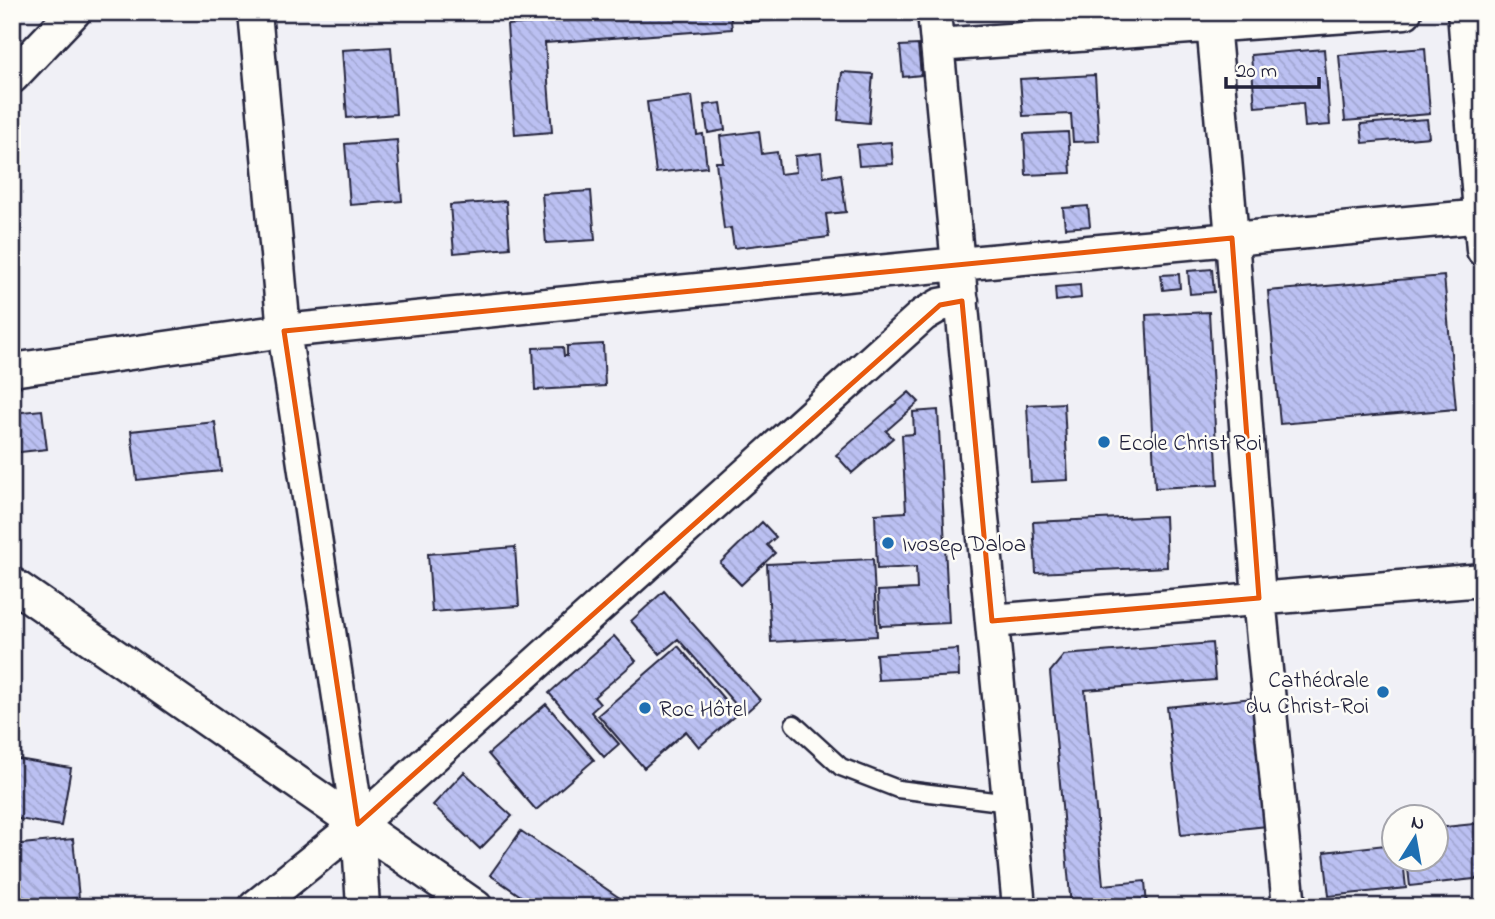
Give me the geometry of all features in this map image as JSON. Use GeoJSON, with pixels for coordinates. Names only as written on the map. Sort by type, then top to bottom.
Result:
{"type":"FeatureCollection","features":[{"type":"Feature","properties":{"kind":"street"},"geometry":{"type":"LineString","coordinates":[[12,77],[74,12]]}},
{"type":"Feature","properties":{"kind":"street"},"geometry":{"type":"LineString","coordinates":[[255,12],[284,331],[358,824],[363,907]]}},
{"type":"Feature","properties":{"kind":"street"},"geometry":{"type":"LineString","coordinates":[[934,12],[1019,907]]}},
{"type":"Feature","properties":{"kind":"street"},"geometry":{"type":"LineString","coordinates":[[937,45],[1213,19],[1405,12]]}},
{"type":"Feature","properties":{"kind":"street"},"geometry":{"type":"LineString","coordinates":[[1464,12],[1483,250]]}},
{"type":"Feature","properties":{"kind":"street"},"geometry":{"type":"LineString","coordinates":[[1213,19],[1259,598],[1289,907]]}},
{"type":"Feature","properties":{"kind":"street"},"geometry":{"type":"LineString","coordinates":[[12,370],[284,331],[958,264],[1481,216]]}},
{"type":"Feature","properties":{"kind":"street"},"geometry":{"type":"LineString","coordinates":[[255,907],[358,824],[923,315],[940,305],[962,301]]}},
{"type":"Feature","properties":{"kind":"street"},"geometry":{"type":"LineString","coordinates":[[992,621],[1483,580]]}},
{"type":"Feature","properties":{"kind":"street"},"geometry":{"type":"LineString","coordinates":[[12,584],[477,907]]}},
{"type":"Feature","properties":{"kind":"lane"},"geometry":{"type":"LineString","coordinates":[[794,724],[841,767],[898,789],[1009,803]]}},
{"type":"Feature","properties":{"kind":"highlighted area"},"geometry":{"type":"Polygon","coordinates":[[[1232,238],[1259,598],[992,621],[962,301],[940,305],[358,824],[284,331],[1232,238]]]}},
{"type":"Feature","properties":{"kind":"building"},"geometry":{"type":"Polygon","coordinates":[[[676,12],[730,12],[732,29],[545,43],[552,132],[515,135],[507,25],[676,12]]]}},
{"type":"Feature","properties":{"kind":"building"},"geometry":{"type":"Polygon","coordinates":[[[744,12],[774,12],[775,20],[745,22],[744,12]]]}},
{"type":"Feature","properties":{"kind":"building"},"geometry":{"type":"Polygon","coordinates":[[[918,45],[921,75],[903,77],[900,46],[918,45]]]}},
{"type":"Feature","properties":{"kind":"building"},"geometry":{"type":"Polygon","coordinates":[[[391,47],[396,114],[347,118],[342,50],[391,47]]]}},
{"type":"Feature","properties":{"kind":"building"},"geometry":{"type":"Polygon","coordinates":[[[1425,48],[1430,114],[1345,121],[1339,55],[1425,48]]]}},
{"type":"Feature","properties":{"kind":"building"},"geometry":{"type":"Polygon","coordinates":[[[1324,49],[1330,125],[1305,127],[1303,103],[1255,107],[1251,55],[1324,49]]]}},
{"type":"Feature","properties":{"kind":"building"},"geometry":{"type":"Polygon","coordinates":[[[842,72],[873,74],[869,123],[838,120],[842,72]]]}},
{"type":"Feature","properties":{"kind":"building"},"geometry":{"type":"Polygon","coordinates":[[[1095,75],[1099,141],[1073,142],[1071,114],[1023,116],[1020,79],[1095,75]]]}},
{"type":"Feature","properties":{"kind":"building"},"geometry":{"type":"Polygon","coordinates":[[[692,96],[697,135],[703,134],[707,167],[656,173],[647,102],[692,96]]]}},
{"type":"Feature","properties":{"kind":"building"},"geometry":{"type":"Polygon","coordinates":[[[721,103],[725,130],[708,133],[704,105],[721,103]]]}},
{"type":"Feature","properties":{"kind":"building"},"geometry":{"type":"Polygon","coordinates":[[[1427,119],[1429,137],[1363,143],[1361,124],[1427,119]]]}},
{"type":"Feature","properties":{"kind":"building"},"geometry":{"type":"Polygon","coordinates":[[[759,131],[762,154],[777,152],[780,174],[796,172],[795,156],[821,153],[824,177],[841,174],[846,212],[826,214],[829,237],[734,248],[731,228],[724,229],[716,162],[723,162],[720,136],[759,131]]]}},
{"type":"Feature","properties":{"kind":"building"},"geometry":{"type":"Polygon","coordinates":[[[1068,132],[1071,173],[1026,175],[1024,134],[1068,132]]]}},
{"type":"Feature","properties":{"kind":"building"},"geometry":{"type":"Polygon","coordinates":[[[397,140],[402,201],[350,205],[345,144],[397,140]]]}},
{"type":"Feature","properties":{"kind":"building"},"geometry":{"type":"Polygon","coordinates":[[[891,142],[893,164],[859,166],[857,145],[891,142]]]}},
{"type":"Feature","properties":{"kind":"building"},"geometry":{"type":"Polygon","coordinates":[[[591,191],[595,240],[546,243],[542,194],[591,191]]]}},
{"type":"Feature","properties":{"kind":"building"},"geometry":{"type":"Polygon","coordinates":[[[506,201],[510,248],[454,253],[450,205],[506,201]]]}},
{"type":"Feature","properties":{"kind":"building"},"geometry":{"type":"Polygon","coordinates":[[[1088,206],[1090,226],[1065,228],[1063,208],[1088,206]]]}},
{"type":"Feature","properties":{"kind":"building"},"geometry":{"type":"Polygon","coordinates":[[[1212,269],[1214,292],[1190,294],[1188,271],[1212,269]]]}},
{"type":"Feature","properties":{"kind":"building"},"geometry":{"type":"Polygon","coordinates":[[[1179,274],[1180,288],[1163,290],[1161,275],[1179,274]]]}},
{"type":"Feature","properties":{"kind":"building"},"geometry":{"type":"Polygon","coordinates":[[[1444,276],[1456,409],[1280,424],[1268,291],[1444,276]]]}},
{"type":"Feature","properties":{"kind":"building"},"geometry":{"type":"Polygon","coordinates":[[[1080,285],[1081,298],[1056,301],[1055,287],[1080,285]]]}},
{"type":"Feature","properties":{"kind":"building"},"geometry":{"type":"Polygon","coordinates":[[[1209,312],[1218,485],[1155,488],[1146,315],[1209,312]]]}},
{"type":"Feature","properties":{"kind":"building"},"geometry":{"type":"Polygon","coordinates":[[[603,344],[605,386],[535,390],[533,348],[563,347],[564,356],[567,356],[567,346],[603,344]]]}},
{"type":"Feature","properties":{"kind":"building"},"geometry":{"type":"Polygon","coordinates":[[[909,392],[919,402],[886,431],[893,438],[852,473],[836,455],[909,392]]]}},
{"type":"Feature","properties":{"kind":"building"},"geometry":{"type":"Polygon","coordinates":[[[1064,403],[1068,480],[1031,482],[1027,405],[1064,403]]]}},
{"type":"Feature","properties":{"kind":"building"},"geometry":{"type":"Polygon","coordinates":[[[42,410],[47,449],[12,453],[12,413],[42,410]]]}},
{"type":"Feature","properties":{"kind":"building"},"geometry":{"type":"Polygon","coordinates":[[[938,410],[949,623],[880,626],[878,591],[917,589],[916,567],[877,569],[875,514],[906,512],[902,435],[914,434],[913,412],[938,410]]]}},
{"type":"Feature","properties":{"kind":"building"},"geometry":{"type":"Polygon","coordinates":[[[215,422],[221,471],[137,480],[131,431],[215,422]]]}},
{"type":"Feature","properties":{"kind":"building"},"geometry":{"type":"Polygon","coordinates":[[[1165,516],[1167,567],[1036,573],[1033,522],[1165,516]]]}},
{"type":"Feature","properties":{"kind":"building"},"geometry":{"type":"Polygon","coordinates":[[[762,522],[776,537],[767,545],[775,553],[741,585],[720,563],[762,522]]]}},
{"type":"Feature","properties":{"kind":"building"},"geometry":{"type":"Polygon","coordinates":[[[515,547],[519,606],[432,612],[428,554],[515,547]]]}},
{"type":"Feature","properties":{"kind":"building"},"geometry":{"type":"Polygon","coordinates":[[[873,559],[877,636],[771,642],[767,564],[873,559]]]}},
{"type":"Feature","properties":{"kind":"building"},"geometry":{"type":"Polygon","coordinates":[[[664,591],[760,700],[744,714],[678,639],[660,654],[631,621],[664,591]]]}},
{"type":"Feature","properties":{"kind":"building"},"geometry":{"type":"Polygon","coordinates":[[[614,636],[636,661],[594,697],[600,704],[591,712],[619,744],[604,757],[549,693],[614,636]]]}},
{"type":"Feature","properties":{"kind":"building"},"geometry":{"type":"Polygon","coordinates":[[[1212,643],[1215,680],[1085,690],[1103,885],[1145,881],[1147,907],[1071,907],[1050,672],[1064,655],[1212,643]]]}},
{"type":"Feature","properties":{"kind":"building"},"geometry":{"type":"Polygon","coordinates":[[[678,646],[737,714],[699,747],[686,731],[644,768],[598,715],[678,646]]]}},
{"type":"Feature","properties":{"kind":"building"},"geometry":{"type":"Polygon","coordinates":[[[958,649],[959,676],[878,680],[876,654],[958,649]]]}},
{"type":"Feature","properties":{"kind":"building"},"geometry":{"type":"Polygon","coordinates":[[[1253,698],[1267,826],[1181,835],[1167,707],[1253,698]]]}},
{"type":"Feature","properties":{"kind":"building"},"geometry":{"type":"Polygon","coordinates":[[[546,704],[594,760],[536,810],[488,754],[546,704]]]}},
{"type":"Feature","properties":{"kind":"building"},"geometry":{"type":"Polygon","coordinates":[[[12,758],[71,768],[61,826],[12,818],[12,758]]]}},
{"type":"Feature","properties":{"kind":"building"},"geometry":{"type":"Polygon","coordinates":[[[464,772],[512,816],[480,849],[433,805],[464,772]]]}},
{"type":"Feature","properties":{"kind":"building"},"geometry":{"type":"Polygon","coordinates":[[[1483,823],[1483,878],[1410,886],[1409,874],[1450,874],[1450,827],[1483,823]]]}},
{"type":"Feature","properties":{"kind":"building"},"geometry":{"type":"Polygon","coordinates":[[[521,831],[633,907],[537,907],[490,875],[521,831]]]}},
{"type":"Feature","properties":{"kind":"building"},"geometry":{"type":"Polygon","coordinates":[[[73,839],[79,898],[26,903],[26,907],[12,907],[12,845],[73,839]]]}},
{"type":"Feature","properties":{"kind":"building"},"geometry":{"type":"Polygon","coordinates":[[[1380,846],[1380,874],[1404,874],[1406,888],[1329,896],[1324,852],[1380,846]]]}},
{"type":"Feature","properties":{"kind":"place","name":"Ecole Christ Roi"},"geometry":{"type":"Point","coordinates":[1104,442]}},
{"type":"Feature","properties":{"kind":"place","name":"Ivosep Daloa"},"geometry":{"type":"Point","coordinates":[888,543]}},
{"type":"Feature","properties":{"kind":"place","name":"Cathédrale du Christ-Roi"},"geometry":{"type":"Point","coordinates":[1383,692]}},
{"type":"Feature","properties":{"kind":"place","name":"Roc Hôtel"},"geometry":{"type":"Point","coordinates":[645,708]}}]}
